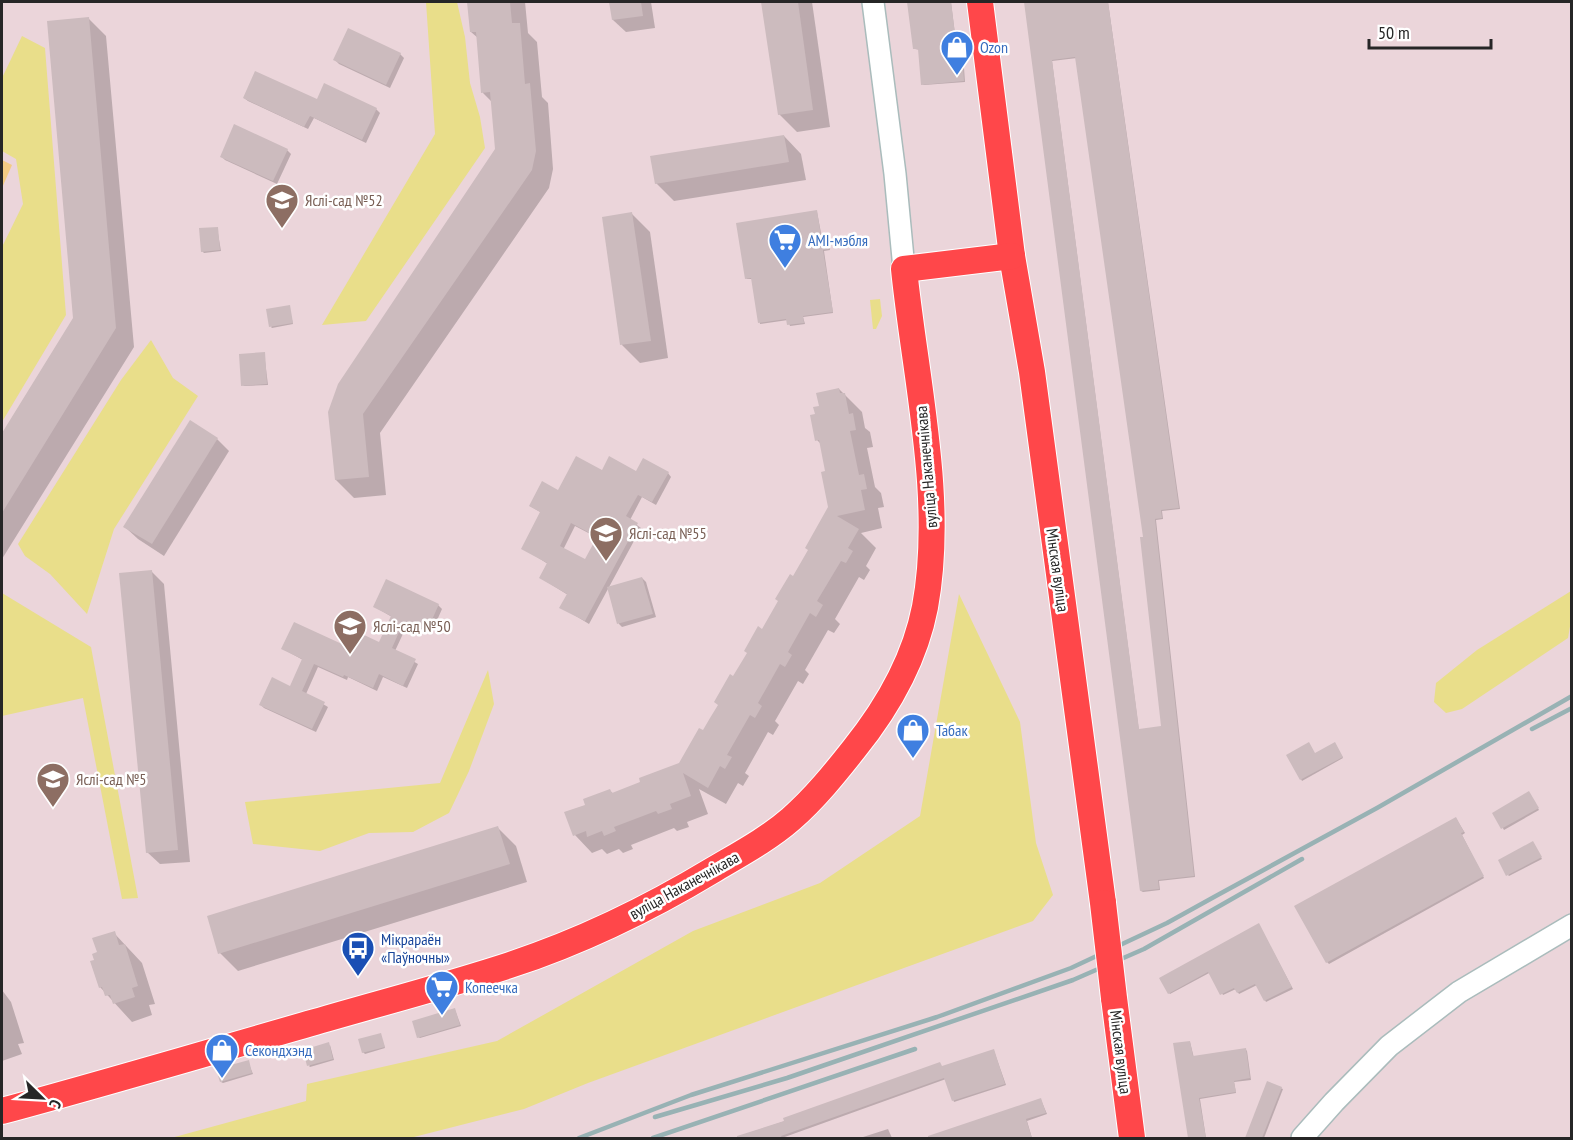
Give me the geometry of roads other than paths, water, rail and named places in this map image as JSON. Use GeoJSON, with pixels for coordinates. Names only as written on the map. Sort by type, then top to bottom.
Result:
{"type":"FeatureCollection","features":[{"type":"Feature","properties":{"kind":"main road","name":"Мінская вуліца"},"geometry":{"type":"LineString","coordinates":[[980,2],[1012,256],[1032,372],[1132,1138]]}},
{"type":"Feature","properties":{"kind":"main road"},"geometry":{"type":"LineString","coordinates":[[904,269],[1012,256]]}},
{"type":"Feature","properties":{"kind":"main road","name":"вуліца Наканечнікава"},"geometry":{"type":"LineString","coordinates":[[2,1111],[513,964],[588,934],[680,890],[761,841],[791,819],[826,783],[865,736],[890,698],[911,656],[924,610],[931,562],[933,511],[904,269]]}},
{"type":"Feature","properties":{"kind":"street","name":"вуліца Наканечнікава"},"geometry":{"type":"LineString","coordinates":[[873,2],[895,174],[904,269]]}},
{"type":"Feature","properties":{"kind":"street"},"geometry":{"type":"LineString","coordinates":[[1302,1138],[1389,1046],[1459,992],[1572,925]]}},
{"type":"Feature","properties":{"kind":"railway"},"geometry":{"type":"LineString","coordinates":[[579,1138],[691,1095],[937,1017],[1071,968],[1167,923],[1377,808],[1572,696]]}},
{"type":"Feature","properties":{"kind":"railway"},"geometry":{"type":"LineString","coordinates":[[1532,729],[1572,708]]}},
{"type":"Feature","properties":{"kind":"railway"},"geometry":{"type":"LineString","coordinates":[[655,1117],[787,1078],[1073,980],[1144,949],[1302,859]]}},
{"type":"Feature","properties":{"kind":"railway"},"geometry":{"type":"LineString","coordinates":[[653,1138],[915,1049]]}},
{"type":"Feature","properties":{"kind":"place","name":"Ozon"},"geometry":{"type":"Point","coordinates":[957,76]}},
{"type":"Feature","properties":{"kind":"place","name":"Яслі-сад №52"},"geometry":{"type":"Point","coordinates":[282,229]}},
{"type":"Feature","properties":{"kind":"place","name":"AMI-мэбля"},"geometry":{"type":"Point","coordinates":[785,269]}},
{"type":"Feature","properties":{"kind":"place","name":"Яслі-сад №55"},"geometry":{"type":"Point","coordinates":[606,562]}},
{"type":"Feature","properties":{"kind":"place","name":"Яслі-сад №50"},"geometry":{"type":"Point","coordinates":[350,655]}},
{"type":"Feature","properties":{"kind":"place","name":"Табак"},"geometry":{"type":"Point","coordinates":[913,759]}},
{"type":"Feature","properties":{"kind":"place","name":"Яслі-сад №5"},"geometry":{"type":"Point","coordinates":[53,808]}},
{"type":"Feature","properties":{"kind":"place","name":"Мікрараён «Паўночны»"},"geometry":{"type":"Point","coordinates":[358,977]}},
{"type":"Feature","properties":{"kind":"place","name":"Копеечка"},"geometry":{"type":"Point","coordinates":[442,1016]}},
{"type":"Feature","properties":{"kind":"place","name":"Секондхэнд"},"geometry":{"type":"Point","coordinates":[222,1079]}}]}
